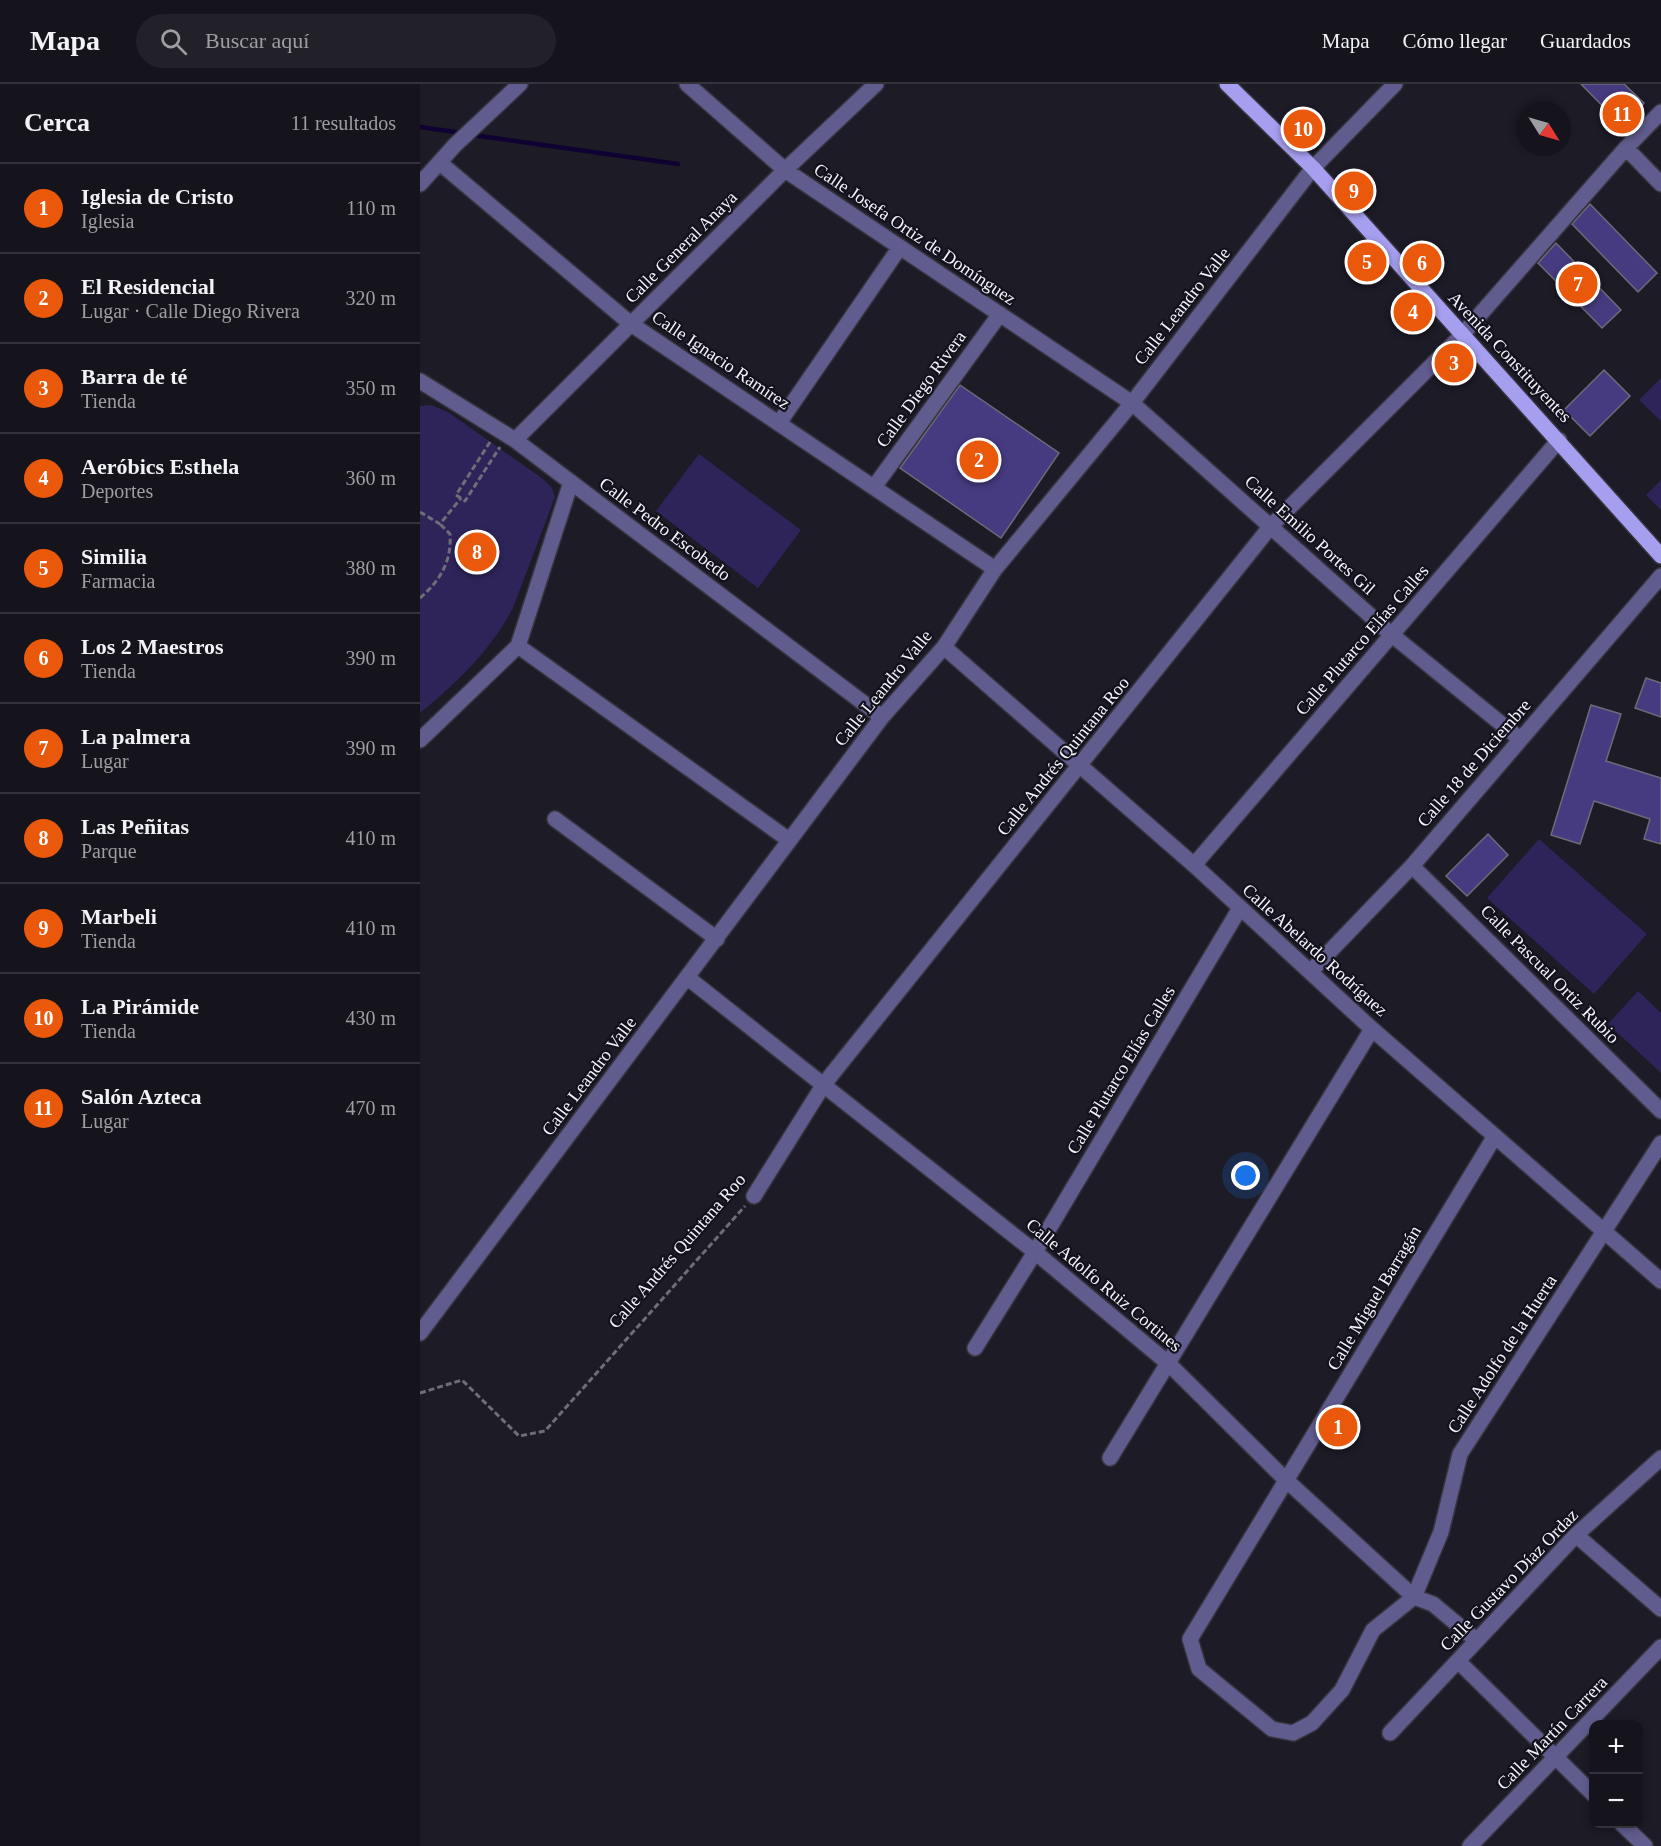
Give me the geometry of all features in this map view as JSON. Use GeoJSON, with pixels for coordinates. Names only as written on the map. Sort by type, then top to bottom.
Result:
{"type":"FeatureCollection","features":[{"type":"Feature","properties":{"kind":"main road","name":"Avenida Constituyentes"},"geometry":{"type":"LineString","coordinates":[[1227,84],[1314,168],[1661,556]]}},
{"type":"Feature","properties":{"kind":"street"},"geometry":{"type":"LineString","coordinates":[[420,184],[455,145],[520,84]]}},
{"type":"Feature","properties":{"kind":"street","name":"Calle Josefa Ortiz de Domínguez"},"geometry":{"type":"LineString","coordinates":[[687,84],[785,170],[1132,403]]}},
{"type":"Feature","properties":{"kind":"street","name":"Calle General Anaya"},"geometry":{"type":"LineString","coordinates":[[515,440],[785,170],[876,84]]}},
{"type":"Feature","properties":{"kind":"street","name":"Calle Leandro Valle"},"geometry":{"type":"LineString","coordinates":[[420,1332],[882,717],[944,647],[995,569],[1132,403],[1314,168],[1395,84]]}},
{"type":"Feature","properties":{"kind":"street","name":"Calle Andrés Quintana Roo"},"geometry":{"type":"LineString","coordinates":[[754,1196],[824,1084],[1271,526],[1461,335],[1626,148],[1661,112]]}},
{"type":"Feature","properties":{"kind":"street"},"geometry":{"type":"LineString","coordinates":[[1626,148],[1661,184]]}},
{"type":"Feature","properties":{"kind":"street","name":"Calle Ignacio Ramírez"},"geometry":{"type":"LineString","coordinates":[[440,163],[632,324],[995,569]]}},
{"type":"Feature","properties":{"kind":"street"},"geometry":{"type":"LineString","coordinates":[[779,423],[900,247]]}},
{"type":"Feature","properties":{"kind":"street","name":"Calle Diego Rivera"},"geometry":{"type":"LineString","coordinates":[[874,487],[1000,314]]}},
{"type":"Feature","properties":{"kind":"street","name":"Calle Pedro Escobedo"},"geometry":{"type":"LineString","coordinates":[[420,381],[515,440],[882,717]]}},
{"type":"Feature","properties":{"kind":"street","name":"Calle Emilio Portes Gil"},"geometry":{"type":"LineString","coordinates":[[1132,403],[1392,636],[1520,739]]}},
{"type":"Feature","properties":{"kind":"street","name":"Calle Plutarco Elías Calles"},"geometry":{"type":"LineString","coordinates":[[1194,865],[1559,440]]}},
{"type":"Feature","properties":{"kind":"street"},"geometry":{"type":"LineString","coordinates":[[420,740],[518,646],[571,482]]}},
{"type":"Feature","properties":{"kind":"street","name":"Calle 18 de Diciembre"},"geometry":{"type":"LineString","coordinates":[[1311,971],[1412,866],[1661,576]]}},
{"type":"Feature","properties":{"kind":"street"},"geometry":{"type":"LineString","coordinates":[[518,646],[789,840]]}},
{"type":"Feature","properties":{"kind":"street","name":"Calle Abelardo Rodríguez"},"geometry":{"type":"LineString","coordinates":[[944,647],[1194,865],[1372,1029],[1661,1281]]}},
{"type":"Feature","properties":{"kind":"street"},"geometry":{"type":"LineString","coordinates":[[555,819],[717,939]]}},
{"type":"Feature","properties":{"kind":"street","name":"Calle Pascual Ortiz Rubio"},"geometry":{"type":"LineString","coordinates":[[1412,866],[1661,1111]]}},
{"type":"Feature","properties":{"kind":"street","name":"Calle Plutarco Elías Calles"},"geometry":{"type":"LineString","coordinates":[[975,1348],[1035,1252],[1240,908]]}},
{"type":"Feature","properties":{"kind":"street","name":"Calle Adolfo Ruiz Cortines"},"geometry":{"type":"LineString","coordinates":[[688,978],[1035,1252],[1169,1364],[1286,1480],[1414,1597],[1432,1604],[1476,1640]]}},
{"type":"Feature","properties":{"kind":"street"},"geometry":{"type":"LineString","coordinates":[[1110,1458],[1372,1029]]}},
{"type":"Feature","properties":{"kind":"street","name":"Calle Miguel Barragán"},"geometry":{"type":"LineString","coordinates":[[1293,1733],[1272,1730],[1199,1669],[1190,1639],[1495,1136]]}},
{"type":"Feature","properties":{"kind":"street","name":"Calle Adolfo de la Huerta"},"geometry":{"type":"LineString","coordinates":[[1293,1733],[1312,1723],[1342,1690],[1373,1630],[1414,1597],[1442,1532],[1460,1454],[1661,1143]]}},
{"type":"Feature","properties":{"kind":"street","name":"Calle Gustavo Díaz Ordaz"},"geometry":{"type":"LineString","coordinates":[[1390,1733],[1576,1535],[1658,1469]]}},
{"type":"Feature","properties":{"kind":"street"},"geometry":{"type":"LineString","coordinates":[[1576,1535],[1661,1609]]}},
{"type":"Feature","properties":{"kind":"street","name":"Calle Martín Carrera"},"geometry":{"type":"LineString","coordinates":[[1470,1846],[1661,1647]]}},
{"type":"Feature","properties":{"kind":"street"},"geometry":{"type":"LineString","coordinates":[[1458,1661],[1589,1792]]}},
{"type":"Feature","properties":{"kind":"street"},"geometry":{"type":"LineString","coordinates":[[1626,1828],[1645,1846]]}},
{"type":"Feature","properties":{"kind":"path"},"geometry":{"type":"LineString","coordinates":[[491,440],[456,495],[465,501],[500,446]]}},
{"type":"Feature","properties":{"kind":"path"},"geometry":{"type":"LineString","coordinates":[[440,524],[461,498]]}},
{"type":"Feature","properties":{"kind":"path"},"geometry":{"type":"LineString","coordinates":[[420,513],[440,524],[450,534],[448,560],[441,575],[420,598]]}},
{"type":"Feature","properties":{"kind":"path","name":"Calle Andrés Quintana Roo"},"geometry":{"type":"LineString","coordinates":[[420,1393],[462,1380],[519,1436],[545,1431],[754,1196]]}},
{"type":"Feature","properties":{"kind":"shaded area"},"geometry":{"type":"Polygon","coordinates":[[[1661,378],[1661,421],[1639,400],[1661,378]]]}},
{"type":"Feature","properties":{"kind":"shaded area"},"geometry":{"type":"Polygon","coordinates":[[[431,405],[448,412],[543,479],[552,488],[555,497],[513,608],[504,623],[472,665],[420,713],[420,406],[431,405]]]}},
{"type":"Feature","properties":{"kind":"shaded area"},"geometry":{"type":"Polygon","coordinates":[[[699,454],[801,530],[758,588],[656,511],[699,454]]]}},
{"type":"Feature","properties":{"kind":"shaded area"},"geometry":{"type":"Polygon","coordinates":[[[1661,480],[1661,510],[1646,495],[1661,480]]]}},
{"type":"Feature","properties":{"kind":"shaded area"},"geometry":{"type":"Polygon","coordinates":[[[1539,839],[1647,934],[1594,994],[1487,898],[1539,839]]]}},
{"type":"Feature","properties":{"kind":"shaded area"},"geometry":{"type":"Polygon","coordinates":[[[1638,991],[1661,1013],[1661,1073],[1608,1024],[1638,991]]]}},
{"type":"Feature","properties":{"kind":"building"},"geometry":{"type":"Polygon","coordinates":[[[1581,84],[1624,84],[1644,103],[1622,126],[1581,84]]]}},
{"type":"Feature","properties":{"kind":"building"},"geometry":{"type":"Polygon","coordinates":[[[1590,204],[1657,273],[1638,292],[1572,224],[1590,204]]]}},
{"type":"Feature","properties":{"kind":"building"},"geometry":{"type":"Polygon","coordinates":[[[1556,243],[1621,310],[1602,328],[1538,263],[1556,243]]]}},
{"type":"Feature","properties":{"kind":"building"},"geometry":{"type":"Polygon","coordinates":[[[1604,370],[1630,396],[1590,436],[1564,410],[1604,370]]]}},
{"type":"Feature","properties":{"kind":"building"},"geometry":{"type":"Polygon","coordinates":[[[960,385],[1059,453],[1001,538],[900,468],[960,385]]]}},
{"type":"Feature","properties":{"kind":"building"},"geometry":{"type":"Polygon","coordinates":[[[1646,678],[1661,683],[1661,717],[1635,708],[1646,678]]]}},
{"type":"Feature","properties":{"kind":"building"},"geometry":{"type":"Polygon","coordinates":[[[1591,705],[1621,714],[1606,761],[1661,778],[1661,844],[1644,839],[1650,819],[1594,801],[1580,844],[1551,835],[1591,705]]]}},
{"type":"Feature","properties":{"kind":"building"},"geometry":{"type":"Polygon","coordinates":[[[1488,834],[1508,855],[1467,896],[1446,876],[1488,834]]]}},
{"type":"Feature","properties":{"kind":"waterway"},"geometry":{"type":"LineString","coordinates":[[420,127],[462,133]]}},
{"type":"Feature","properties":{"kind":"waterway"},"geometry":{"type":"LineString","coordinates":[[473,135],[678,164]]}},
{"type":"Feature","properties":{"kind":"place","name":"Salón Azteca"},"geometry":{"type":"Point","coordinates":[1622,114]}},
{"type":"Feature","properties":{"kind":"place","name":"La Pirámide"},"geometry":{"type":"Point","coordinates":[1303,129]}},
{"type":"Feature","properties":{"kind":"place","name":"Marbeli"},"geometry":{"type":"Point","coordinates":[1354,191]}},
{"type":"Feature","properties":{"kind":"place","name":"Similia"},"geometry":{"type":"Point","coordinates":[1367,262]}},
{"type":"Feature","properties":{"kind":"place","name":"Los 2 Maestros"},"geometry":{"type":"Point","coordinates":[1422,263]}},
{"type":"Feature","properties":{"kind":"place","name":"La palmera"},"geometry":{"type":"Point","coordinates":[1578,284]}},
{"type":"Feature","properties":{"kind":"place","name":"Aeróbics Esthela"},"geometry":{"type":"Point","coordinates":[1413,312]}},
{"type":"Feature","properties":{"kind":"place","name":"Barra de té"},"geometry":{"type":"Point","coordinates":[1454,363]}},
{"type":"Feature","properties":{"kind":"place","name":"El Residencial"},"geometry":{"type":"Point","coordinates":[979,460]}},
{"type":"Feature","properties":{"kind":"place","name":"Las Peñitas"},"geometry":{"type":"Point","coordinates":[477,552]}},
{"type":"Feature","properties":{"kind":"place","name":"Iglesia de Cristo"},"geometry":{"type":"Point","coordinates":[1338,1427]}}]}
